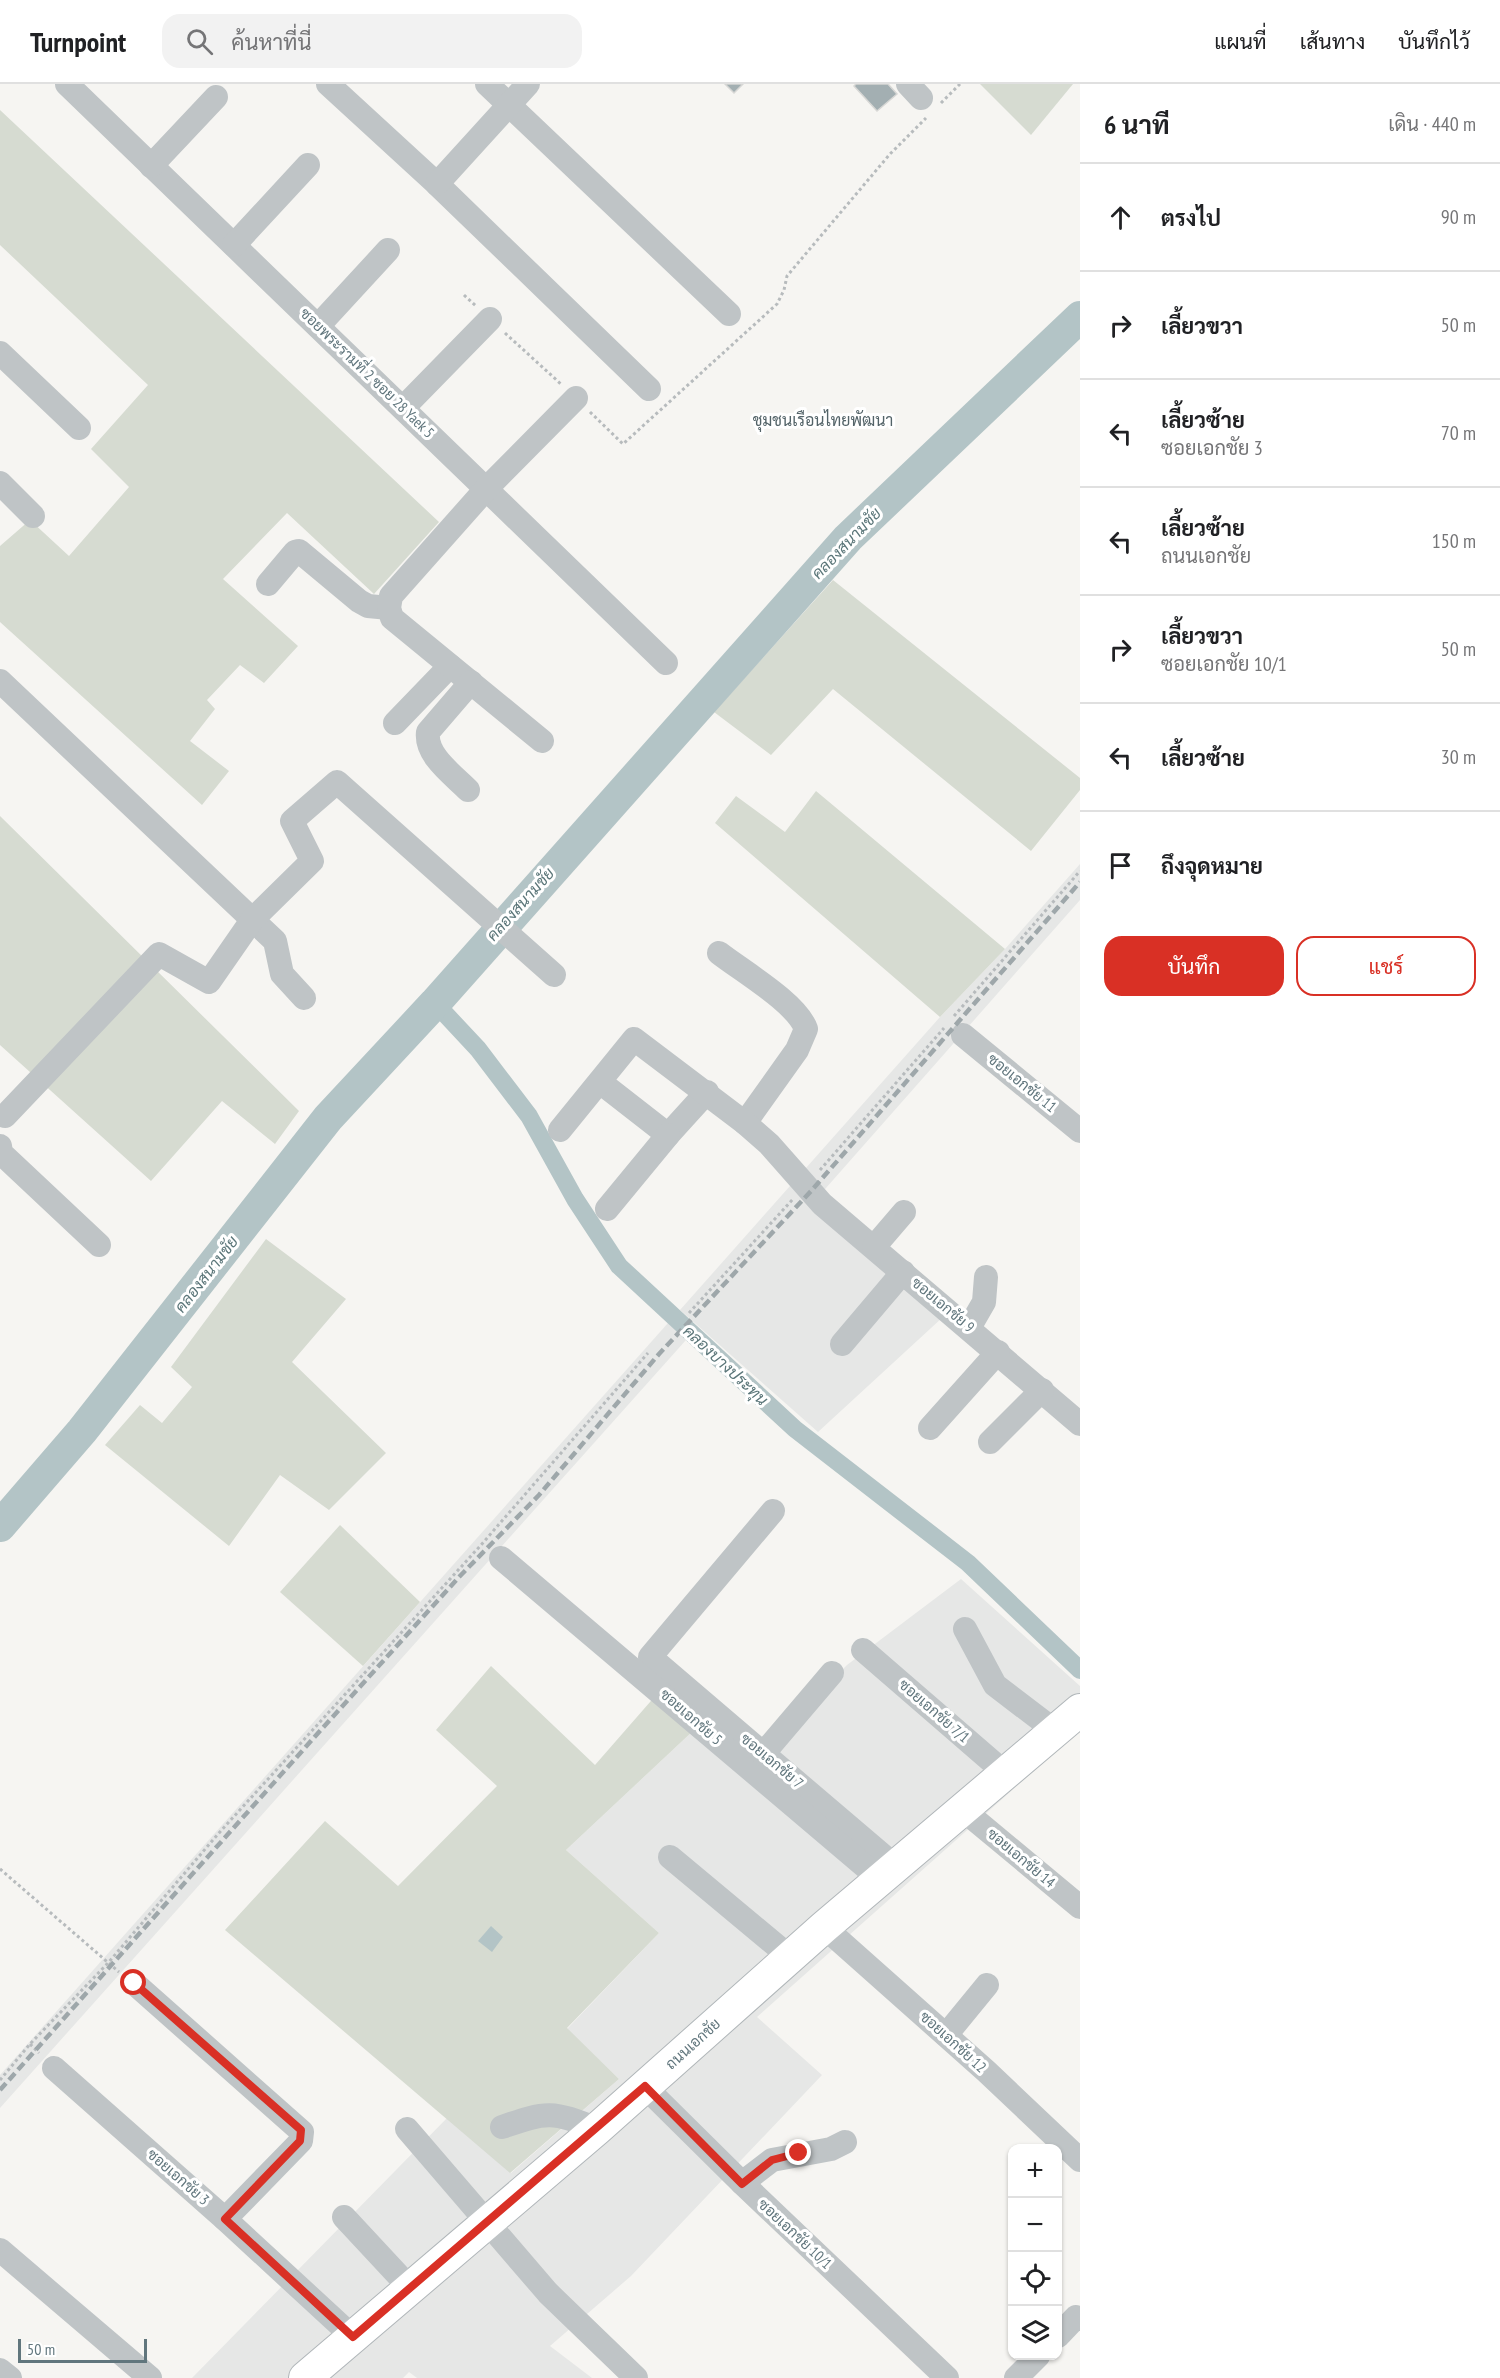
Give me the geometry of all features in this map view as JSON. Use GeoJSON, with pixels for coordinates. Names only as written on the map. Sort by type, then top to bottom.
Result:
{"type":"FeatureCollection","features":[{"type":"Feature","properties":{"kind":"main road","name":"ถนนเอกชัย"},"geometry":{"type":"LineString","coordinates":[[305,2378],[597,2129],[824,1927],[1070,1718]]}},
{"type":"Feature","properties":{"kind":"street"},"geometry":{"type":"LineString","coordinates":[[328,84],[437,184],[649,389]]}},
{"type":"Feature","properties":{"kind":"street"},"geometry":{"type":"LineString","coordinates":[[487,84],[729,314]]}},
{"type":"Feature","properties":{"kind":"street"},"geometry":{"type":"LineString","coordinates":[[437,184],[528,84]]}},
{"type":"Feature","properties":{"kind":"street","name":"ซอยพระรามที่ 2 ซอย 28 Yaek 5"},"geometry":{"type":"LineString","coordinates":[[70,85],[666,663]]}},
{"type":"Feature","properties":{"kind":"street"},"geometry":{"type":"LineString","coordinates":[[151,166],[216,97]]}},
{"type":"Feature","properties":{"kind":"street"},"geometry":{"type":"LineString","coordinates":[[234,245],[308,165]]}},
{"type":"Feature","properties":{"kind":"street"},"geometry":{"type":"LineString","coordinates":[[318,326],[388,250]]}},
{"type":"Feature","properties":{"kind":"street"},"geometry":{"type":"LineString","coordinates":[[403,408],[490,319]]}},
{"type":"Feature","properties":{"kind":"street"},"geometry":{"type":"LineString","coordinates":[[0,353],[79,428]]}},
{"type":"Feature","properties":{"kind":"street"},"geometry":{"type":"LineString","coordinates":[[542,741],[392,618],[389,608],[391,596],[486,489],[576,398]]}},
{"type":"Feature","properties":{"kind":"street"},"geometry":{"type":"LineString","coordinates":[[0,483],[33,516]]}},
{"type":"Feature","properties":{"kind":"street"},"geometry":{"type":"LineString","coordinates":[[268,584],[295,552],[299,551],[358,601],[368,606],[389,608]]}},
{"type":"Feature","properties":{"kind":"street"},"geometry":{"type":"LineString","coordinates":[[396,723],[450,666]]}},
{"type":"Feature","properties":{"kind":"street"},"geometry":{"type":"LineString","coordinates":[[0,681],[275,941],[282,974],[304,998]]}},
{"type":"Feature","properties":{"kind":"street"},"geometry":{"type":"LineString","coordinates":[[468,790],[433,754],[426,742],[428,732],[471,682]]}},
{"type":"Feature","properties":{"kind":"street"},"geometry":{"type":"LineString","coordinates":[[2,1122],[46,1072],[159,954],[209,982],[252,920],[312,861],[292,821],[337,782],[554,975]]}},
{"type":"Feature","properties":{"kind":"street"},"geometry":{"type":"LineString","coordinates":[[719,953],[789,1007],[802,1019],[806,1029],[797,1050],[745,1123]]}},
{"type":"Feature","properties":{"kind":"street","name":"ซอยเอกชัย 11"},"geometry":{"type":"LineString","coordinates":[[954,1026],[1080,1131]]}},
{"type":"Feature","properties":{"kind":"street","name":"ซอยเอกชัย 9"},"geometry":{"type":"LineString","coordinates":[[600,1082],[634,1039],[745,1123],[769,1144],[805,1186],[1080,1424]]}},
{"type":"Feature","properties":{"kind":"street"},"geometry":{"type":"LineString","coordinates":[[560,1130],[600,1082],[668,1135]]}},
{"type":"Feature","properties":{"kind":"street"},"geometry":{"type":"LineString","coordinates":[[607,1209],[707,1092]]}},
{"type":"Feature","properties":{"kind":"street"},"geometry":{"type":"LineString","coordinates":[[0,1146],[1,1153],[99,1245]]}},
{"type":"Feature","properties":{"kind":"street"},"geometry":{"type":"LineString","coordinates":[[874,1247],[904,1212]]}},
{"type":"Feature","properties":{"kind":"street"},"geometry":{"type":"LineString","coordinates":[[842,1344],[903,1272]]}},
{"type":"Feature","properties":{"kind":"street"},"geometry":{"type":"LineString","coordinates":[[969,1328],[984,1302],[986,1277]]}},
{"type":"Feature","properties":{"kind":"street"},"geometry":{"type":"LineString","coordinates":[[930,1428],[998,1352]]}},
{"type":"Feature","properties":{"kind":"street"},"geometry":{"type":"LineString","coordinates":[[990,1442],[1041,1390]]}},
{"type":"Feature","properties":{"kind":"street","name":"ซอยเอกชัย 7"},"geometry":{"type":"LineString","coordinates":[[773,1511],[650,1657],[763,1754],[887,1873]]}},
{"type":"Feature","properties":{"kind":"street","name":"ซอยเอกชัย 5"},"geometry":{"type":"LineString","coordinates":[[501,1558],[887,1873]]}},
{"type":"Feature","properties":{"kind":"street"},"geometry":{"type":"LineString","coordinates":[[965,1629],[995,1685],[1070,1718]]}},
{"type":"Feature","properties":{"kind":"street","name":"ซอยเอกชัย 7/1"},"geometry":{"type":"LineString","coordinates":[[863,1650],[1004,1772]]}},
{"type":"Feature","properties":{"kind":"street"},"geometry":{"type":"LineString","coordinates":[[763,1754],[832,1673]]}},
{"type":"Feature","properties":{"kind":"street","name":"ซอยเอกชัย 14"},"geometry":{"type":"LineString","coordinates":[[962,1809],[1080,1907]]}},
{"type":"Feature","properties":{"kind":"street"},"geometry":{"type":"LineString","coordinates":[[670,1857],[790,1957]]}},
{"type":"Feature","properties":{"kind":"street","name":"ซอยเอกชัย 12"},"geometry":{"type":"LineString","coordinates":[[824,1927],[1080,2160]]}},
{"type":"Feature","properties":{"kind":"street"},"geometry":{"type":"LineString","coordinates":[[134,1983],[302,2132],[300,2141],[225,2219]]}},
{"type":"Feature","properties":{"kind":"street"},"geometry":{"type":"LineString","coordinates":[[946,2036],[987,1985]]}},
{"type":"Feature","properties":{"kind":"street","name":"ซอยเอกชัย 3"},"geometry":{"type":"LineString","coordinates":[[54,2068],[225,2219],[353,2337]]}},
{"type":"Feature","properties":{"kind":"street","name":"ซอยเอกชัย 10/1"},"geometry":{"type":"LineString","coordinates":[[645,2086],[742,2184],[947,2378]]}},
{"type":"Feature","properties":{"kind":"street"},"geometry":{"type":"LineString","coordinates":[[502,2127],[537,2115],[561,2115],[597,2129]]}},
{"type":"Feature","properties":{"kind":"street"},"geometry":{"type":"LineString","coordinates":[[407,2129],[548,2293],[636,2378]]}},
{"type":"Feature","properties":{"kind":"street"},"geometry":{"type":"LineString","coordinates":[[742,2184],[772,2160],[831,2149],[845,2142]]}},
{"type":"Feature","properties":{"kind":"street"},"geometry":{"type":"LineString","coordinates":[[344,2217],[410,2288]]}},
{"type":"Feature","properties":{"kind":"street"},"geometry":{"type":"LineString","coordinates":[[0,2250],[150,2378]]}},
{"type":"Feature","properties":{"kind":"street"},"geometry":{"type":"LineString","coordinates":[[1062,2332],[1076,2317]]}},
{"type":"Feature","properties":{"kind":"street"},"geometry":{"type":"LineString","coordinates":[[1016,2378],[1033,2360]]}},
{"type":"Feature","properties":{"kind":"street"},"geometry":{"type":"LineString","coordinates":[[0,2370],[10,2378]]}},
{"type":"Feature","properties":{"kind":"path"},"geometry":{"type":"LineString","coordinates":[[689,1313],[954,1026],[1080,871]]}},
{"type":"Feature","properties":{"kind":"path"},"geometry":{"type":"LineString","coordinates":[[0,2080],[30,2044],[108,1963],[226,1825],[481,1545],[648,1353]]}},
{"type":"Feature","properties":{"kind":"path"},"geometry":{"type":"LineString","coordinates":[[0,1869],[134,1983]]}},
{"type":"Feature","properties":{"kind":"shaded area"},"geometry":{"type":"Polygon","coordinates":[[[980,84],[1073,84],[1031,135],[980,84]]]}},
{"type":"Feature","properties":{"kind":"shaded area"},"geometry":{"type":"Polygon","coordinates":[[[0,110],[439,522],[374,594],[287,513],[223,579],[298,646],[264,683],[240,665],[207,700],[215,709],[190,741],[229,771],[202,805],[0,622],[0,546],[30,520],[69,556],[129,487],[91,449],[148,385],[0,245],[0,110]]]}},
{"type":"Feature","properties":{"kind":"shaded area"},"geometry":{"type":"Polygon","coordinates":[[[833,580],[1080,778],[1080,790],[1031,851],[833,689],[771,755],[714,712],[833,580]]]}},
{"type":"Feature","properties":{"kind":"shaded area"},"geometry":{"type":"Polygon","coordinates":[[[816,791],[1005,949],[940,1017],[715,823],[736,796],[785,832],[816,791]]]}},
{"type":"Feature","properties":{"kind":"shaded area"},"geometry":{"type":"Polygon","coordinates":[[[0,816],[299,1111],[275,1144],[222,1101],[151,1181],[0,1045],[0,816]]]}},
{"type":"Feature","properties":{"kind":"shaded area"},"geometry":{"type":"Polygon","coordinates":[[[1080,864],[1080,900],[811,1205],[943,1317],[818,1432],[680,1310],[940,1017],[1005,949],[1080,864]]]}},
{"type":"Feature","properties":{"kind":"shaded area"},"geometry":{"type":"Polygon","coordinates":[[[266,1239],[346,1299],[292,1362],[386,1453],[329,1510],[280,1475],[229,1546],[105,1445],[140,1405],[162,1423],[192,1387],[171,1367],[266,1239]]]}},
{"type":"Feature","properties":{"kind":"shaded area"},"geometry":{"type":"Polygon","coordinates":[[[668,1323],[686,1340],[0,2108],[0,2075],[668,1323]]]}},
{"type":"Feature","properties":{"kind":"shaded area"},"geometry":{"type":"Polygon","coordinates":[[[340,1525],[420,1602],[363,1666],[280,1592],[340,1525]]]}},
{"type":"Feature","properties":{"kind":"shaded area"},"geometry":{"type":"Polygon","coordinates":[[[961,1579],[1080,1686],[1080,1730],[757,2017],[822,2075],[631,2276],[550,2346],[592,2378],[417,2378],[409,2372],[403,2378],[192,2378],[448,2117],[511,2173],[619,2079],[567,2029],[659,1933],[566,1850],[694,1730],[742,1770],[847,1665],[961,1579]]]}},
{"type":"Feature","properties":{"kind":"shaded area"},"geometry":{"type":"Polygon","coordinates":[[[491,1666],[595,1765],[657,1694],[694,1730],[566,1850],[659,1933],[567,2028],[619,2079],[510,2173],[225,1930],[325,1821],[398,1886],[497,1786],[436,1730],[491,1666]]]}},
{"type":"Feature","properties":{"kind":"shaded area"},"geometry":{"type":"Polygon","coordinates":[[[491,1926],[503,1937],[492,1952],[478,1941],[491,1926]]]}},
{"type":"Feature","properties":{"kind":"building"},"geometry":{"type":"Polygon","coordinates":[[[725,84],[743,84],[734,93],[725,84]]]}},
{"type":"Feature","properties":{"kind":"building"},"geometry":{"type":"Polygon","coordinates":[[[856,84],[888,84],[897,94],[877,111],[854,86],[856,84]]]}},
{"type":"Feature","properties":{"kind":"waterway","name":"คลองสนามชัย"},"geometry":{"type":"LineString","coordinates":[[0,1526],[82,1431],[328,1118],[435,1003],[848,538],[1080,317]]}},
{"type":"Feature","properties":{"kind":"waterway","name":"คลองบางประทุน"},"geometry":{"type":"LineString","coordinates":[[435,1003],[478,1049],[529,1116],[575,1199],[619,1266],[795,1429],[968,1563],[1080,1670]]}},
{"type":"Feature","properties":{"kind":"railway"},"geometry":{"type":"LineString","coordinates":[[0,2090],[460,1576],[539,1495],[659,1354],[812,1190],[1080,882]]}},
{"type":"Feature","properties":{"kind":"district","name":"ชุมชนเรือนไทยพัฒนา"},"geometry":{"type":"Point","coordinates":[823,420]}},
{"type":"Feature","properties":{"kind":"route"},"geometry":{"type":"LineString","coordinates":[[134,1983],[301,2130],[300,2141],[225,2219],[353,2337],[645,2086],[742,2184],[772,2160],[799,2153]]}}]}
